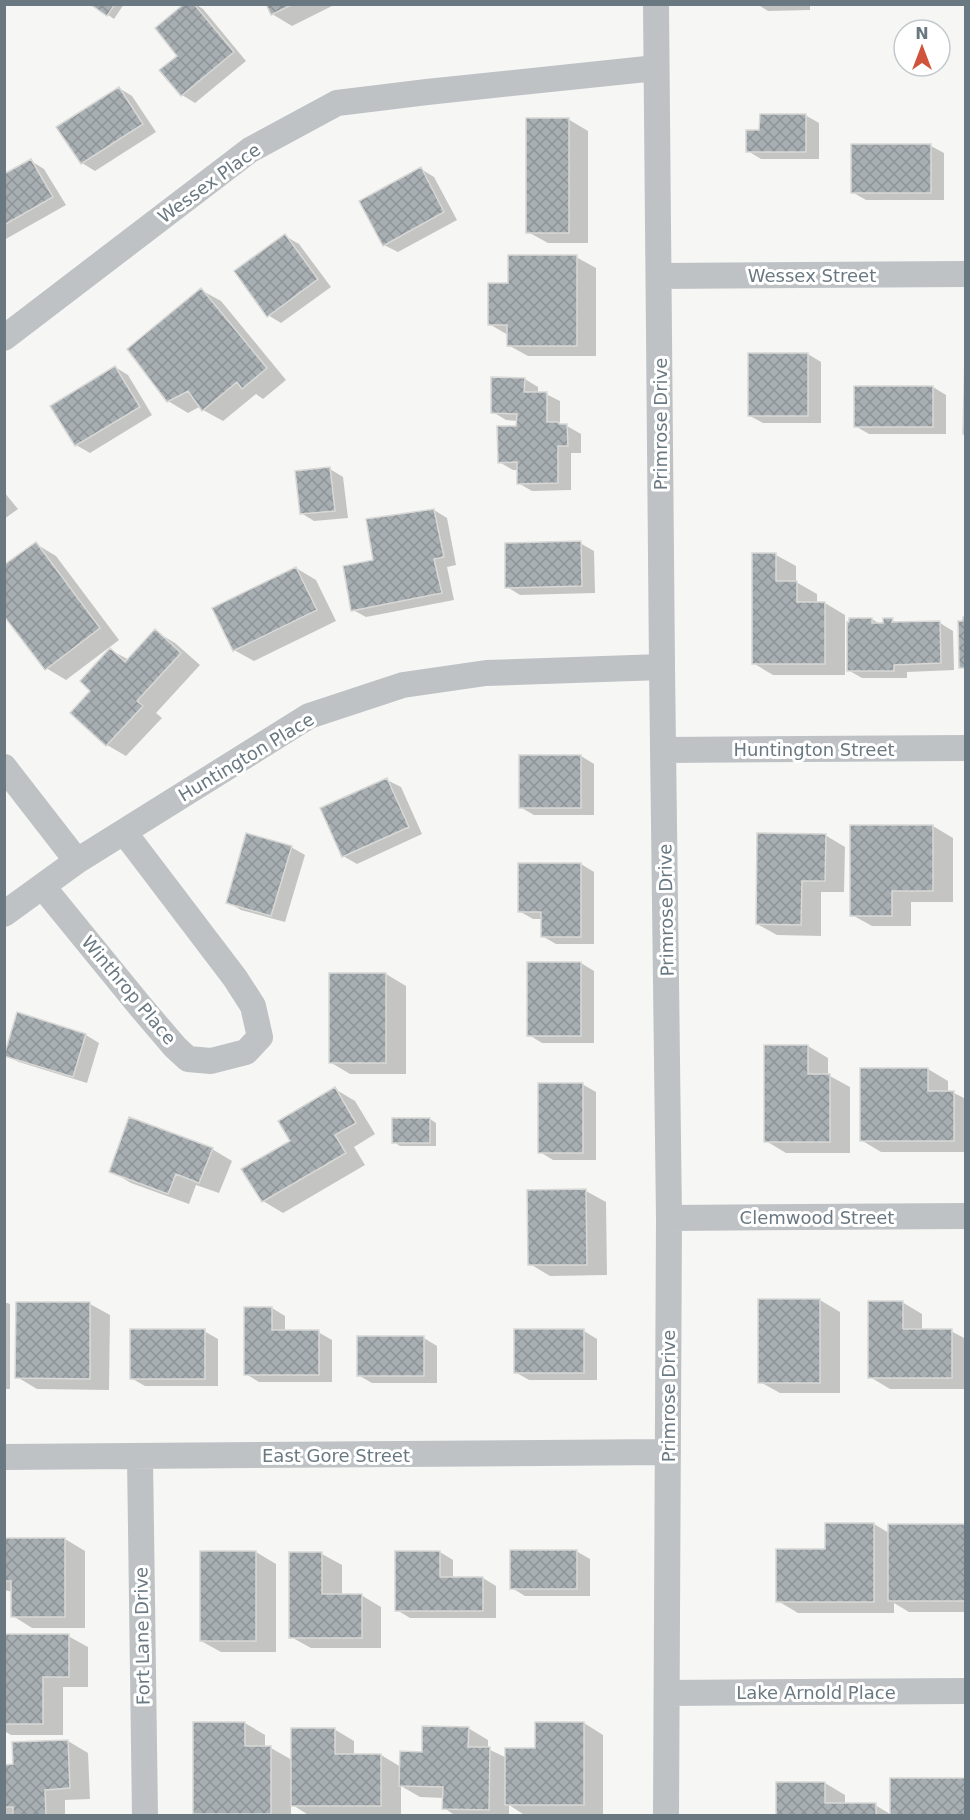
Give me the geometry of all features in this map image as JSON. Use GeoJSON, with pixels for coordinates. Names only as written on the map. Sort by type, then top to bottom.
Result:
{"type":"FeatureCollection","features":[{"type":"Feature","properties":{"kind":"street","name":"Primrose Drive"},"geometry":{"type":"LineString","coordinates":[[656,4],[669,1218],[666,1815]]}},
{"type":"Feature","properties":{"kind":"street","name":"Wessex Place"},"geometry":{"type":"LineString","coordinates":[[4,338],[250,150],[337,103],[656,68]]}},
{"type":"Feature","properties":{"kind":"street","name":"Wessex Street"},"geometry":{"type":"LineString","coordinates":[[659,276],[966,274]]}},
{"type":"Feature","properties":{"kind":"street","name":"Huntington Place"},"geometry":{"type":"LineString","coordinates":[[4,914],[77,861],[309,716],[403,685],[486,673],[662,667]]}},
{"type":"Feature","properties":{"kind":"street","name":"Huntington Street"},"geometry":{"type":"LineString","coordinates":[[663,750],[966,748]]}},
{"type":"Feature","properties":{"kind":"street"},"geometry":{"type":"LineString","coordinates":[[4,767],[77,861]]}},
{"type":"Feature","properties":{"kind":"street","name":"Winthrop Place"},"geometry":{"type":"LineString","coordinates":[[44,887],[147,1014],[188,1059],[211,1061],[246,1052],[260,1037],[253,1006],[235,978],[124,832]]}},
{"type":"Feature","properties":{"kind":"street","name":"Clemwood Street"},"geometry":{"type":"LineString","coordinates":[[669,1218],[966,1216]]}},
{"type":"Feature","properties":{"kind":"street","name":"East Gore Street"},"geometry":{"type":"LineString","coordinates":[[4,1457],[668,1452]]}},
{"type":"Feature","properties":{"kind":"street","name":"Fort Lane Drive"},"geometry":{"type":"LineString","coordinates":[[140,1457],[145,1815]]}},
{"type":"Feature","properties":{"kind":"street","name":"Lake Arnold Place"},"geometry":{"type":"LineString","coordinates":[[667,1693],[966,1691]]}},
{"type":"Feature","properties":{"kind":"building"},"geometry":{"type":"Polygon","coordinates":[[[90,4],[115,4],[107,16],[90,4]]]}},
{"type":"Feature","properties":{"kind":"building"},"geometry":{"type":"Polygon","coordinates":[[[184,4],[194,4],[234,52],[181,96],[159,70],[177,56],[155,28],[184,4]]]}},
{"type":"Feature","properties":{"kind":"building"},"geometry":{"type":"Polygon","coordinates":[[[266,4],[293,4],[271,15],[266,4]]]}},
{"type":"Feature","properties":{"kind":"building"},"geometry":{"type":"Polygon","coordinates":[[[119,87],[143,124],[81,164],[56,127],[119,87]]]}},
{"type":"Feature","properties":{"kind":"building"},"geometry":{"type":"Polygon","coordinates":[[[760,114],[806,114],[806,152],[746,152],[746,130],[759,130],[760,114]]]}},
{"type":"Feature","properties":{"kind":"building"},"geometry":{"type":"Polygon","coordinates":[[[526,118],[569,118],[569,233],[526,233],[526,118]]]}},
{"type":"Feature","properties":{"kind":"building"},"geometry":{"type":"Polygon","coordinates":[[[851,144],[931,144],[931,193],[851,193],[851,144]]]}},
{"type":"Feature","properties":{"kind":"building"},"geometry":{"type":"Polygon","coordinates":[[[31,159],[53,197],[4,225],[4,174],[31,159]]]}},
{"type":"Feature","properties":{"kind":"building"},"geometry":{"type":"Polygon","coordinates":[[[421,167],[444,212],[383,246],[359,201],[421,167]]]}},
{"type":"Feature","properties":{"kind":"building"},"geometry":{"type":"Polygon","coordinates":[[[285,234],[318,279],[267,317],[234,271],[285,234]]]}},
{"type":"Feature","properties":{"kind":"building"},"geometry":{"type":"Polygon","coordinates":[[[508,255],[577,255],[577,346],[507,346],[507,325],[488,325],[488,283],[508,283],[508,255]]]}},
{"type":"Feature","properties":{"kind":"building"},"geometry":{"type":"Polygon","coordinates":[[[201,288],[267,368],[242,389],[237,382],[202,411],[188,391],[167,402],[127,349],[201,288]]]}},
{"type":"Feature","properties":{"kind":"building"},"geometry":{"type":"Polygon","coordinates":[[[748,353],[808,353],[808,416],[748,416],[748,353]]]}},
{"type":"Feature","properties":{"kind":"building"},"geometry":{"type":"Polygon","coordinates":[[[965,353],[966,434],[963,434],[965,353]]]}},
{"type":"Feature","properties":{"kind":"building"},"geometry":{"type":"Polygon","coordinates":[[[115,366],[140,407],[75,446],[50,406],[115,366]]]}},
{"type":"Feature","properties":{"kind":"building"},"geometry":{"type":"Polygon","coordinates":[[[491,377],[525,378],[524,392],[547,392],[547,422],[567,424],[568,446],[558,446],[558,483],[517,484],[517,462],[498,463],[497,426],[516,426],[517,414],[491,413],[491,377]]]}},
{"type":"Feature","properties":{"kind":"building"},"geometry":{"type":"Polygon","coordinates":[[[854,386],[933,386],[933,427],[854,427],[854,386]]]}},
{"type":"Feature","properties":{"kind":"building"},"geometry":{"type":"Polygon","coordinates":[[[330,467],[335,511],[300,514],[295,471],[330,467]]]}},
{"type":"Feature","properties":{"kind":"building"},"geometry":{"type":"Polygon","coordinates":[[[434,509],[444,557],[434,559],[442,593],[351,611],[343,566],[373,560],[366,519],[434,509]]]}},
{"type":"Feature","properties":{"kind":"building"},"geometry":{"type":"Polygon","coordinates":[[[581,541],[582,586],[505,588],[505,543],[581,541]]]}},
{"type":"Feature","properties":{"kind":"building"},"geometry":{"type":"Polygon","coordinates":[[[36,542],[100,628],[45,670],[4,616],[4,565],[36,542]]]}},
{"type":"Feature","properties":{"kind":"building"},"geometry":{"type":"Polygon","coordinates":[[[752,553],[776,553],[776,581],[797,581],[797,602],[825,602],[825,664],[752,664],[752,553]]]}},
{"type":"Feature","properties":{"kind":"building"},"geometry":{"type":"Polygon","coordinates":[[[296,567],[317,610],[233,651],[212,608],[296,567]]]}},
{"type":"Feature","properties":{"kind":"building"},"geometry":{"type":"Polygon","coordinates":[[[963,617],[966,617],[966,668],[959,668],[958,621],[963,621],[963,617]]]}},
{"type":"Feature","properties":{"kind":"building"},"geometry":{"type":"Polygon","coordinates":[[[849,618],[872,618],[872,623],[883,623],[883,618],[893,618],[892,622],[940,621],[941,663],[894,665],[894,671],[847,671],[847,622],[849,618]]]}},
{"type":"Feature","properties":{"kind":"building"},"geometry":{"type":"Polygon","coordinates":[[[155,629],[181,653],[137,701],[143,706],[106,746],[70,713],[90,691],[80,681],[110,648],[125,662],[155,629]]]}},
{"type":"Feature","properties":{"kind":"building"},"geometry":{"type":"Polygon","coordinates":[[[519,755],[581,755],[581,808],[519,808],[519,755]]]}},
{"type":"Feature","properties":{"kind":"building"},"geometry":{"type":"Polygon","coordinates":[[[387,778],[409,827],[342,857],[320,808],[387,778]]]}},
{"type":"Feature","properties":{"kind":"building"},"geometry":{"type":"Polygon","coordinates":[[[850,825],[933,825],[933,891],[892,891],[892,916],[850,916],[850,825]]]}},
{"type":"Feature","properties":{"kind":"building"},"geometry":{"type":"Polygon","coordinates":[[[246,833],[292,846],[271,916],[226,903],[246,833]]]}},
{"type":"Feature","properties":{"kind":"building"},"geometry":{"type":"Polygon","coordinates":[[[757,833],[826,834],[825,881],[802,881],[801,925],[756,924],[757,833]]]}},
{"type":"Feature","properties":{"kind":"building"},"geometry":{"type":"Polygon","coordinates":[[[518,863],[581,863],[581,937],[541,937],[541,912],[518,912],[518,863]]]}},
{"type":"Feature","properties":{"kind":"building"},"geometry":{"type":"Polygon","coordinates":[[[527,962],[581,962],[581,1036],[527,1036],[527,962]]]}},
{"type":"Feature","properties":{"kind":"building"},"geometry":{"type":"Polygon","coordinates":[[[329,973],[386,973],[386,1063],[329,1063],[329,973]]]}},
{"type":"Feature","properties":{"kind":"building"},"geometry":{"type":"Polygon","coordinates":[[[17,1012],[86,1034],[73,1077],[4,1056],[17,1012]]]}},
{"type":"Feature","properties":{"kind":"building"},"geometry":{"type":"Polygon","coordinates":[[[764,1045],[808,1045],[808,1074],[830,1074],[830,1142],[764,1142],[764,1045]]]}},
{"type":"Feature","properties":{"kind":"building"},"geometry":{"type":"Polygon","coordinates":[[[860,1068],[928,1068],[928,1091],[954,1091],[954,1141],[860,1141],[860,1068]]]}},
{"type":"Feature","properties":{"kind":"building"},"geometry":{"type":"Polygon","coordinates":[[[538,1083],[583,1083],[583,1153],[538,1153],[538,1083]]]}},
{"type":"Feature","properties":{"kind":"building"},"geometry":{"type":"Polygon","coordinates":[[[335,1087],[356,1123],[335,1135],[346,1153],[262,1202],[241,1169],[290,1141],[278,1121],[335,1087]]]}},
{"type":"Feature","properties":{"kind":"building"},"geometry":{"type":"Polygon","coordinates":[[[129,1117],[213,1148],[199,1183],[176,1174],[168,1194],[109,1172],[129,1117]]]}},
{"type":"Feature","properties":{"kind":"building"},"geometry":{"type":"Polygon","coordinates":[[[392,1118],[430,1118],[430,1143],[392,1143],[392,1118]]]}},
{"type":"Feature","properties":{"kind":"building"},"geometry":{"type":"Polygon","coordinates":[[[586,1189],[587,1265],[528,1265],[527,1190],[586,1189]]]}},
{"type":"Feature","properties":{"kind":"building"},"geometry":{"type":"Polygon","coordinates":[[[758,1299],[820,1299],[820,1383],[758,1383],[758,1299]]]}},
{"type":"Feature","properties":{"kind":"building"},"geometry":{"type":"Polygon","coordinates":[[[868,1301],[903,1301],[903,1329],[952,1329],[952,1378],[868,1378],[868,1301]]]}},
{"type":"Feature","properties":{"kind":"building"},"geometry":{"type":"Polygon","coordinates":[[[16,1302],[90,1302],[90,1379],[15,1378],[16,1302]]]}},
{"type":"Feature","properties":{"kind":"building"},"geometry":{"type":"Polygon","coordinates":[[[244,1307],[272,1307],[272,1330],[319,1330],[319,1375],[244,1375],[244,1307]]]}},
{"type":"Feature","properties":{"kind":"building"},"geometry":{"type":"Polygon","coordinates":[[[130,1329],[205,1329],[205,1379],[130,1379],[130,1329]]]}},
{"type":"Feature","properties":{"kind":"building"},"geometry":{"type":"Polygon","coordinates":[[[514,1329],[584,1329],[584,1373],[514,1373],[514,1329]]]}},
{"type":"Feature","properties":{"kind":"building"},"geometry":{"type":"Polygon","coordinates":[[[357,1336],[424,1336],[424,1376],[357,1376],[357,1336]]]}},
{"type":"Feature","properties":{"kind":"building"},"geometry":{"type":"Polygon","coordinates":[[[825,1523],[874,1523],[874,1602],[776,1602],[776,1549],[825,1549],[825,1523]]]}},
{"type":"Feature","properties":{"kind":"building"},"geometry":{"type":"Polygon","coordinates":[[[888,1524],[966,1524],[966,1601],[888,1601],[888,1524]]]}},
{"type":"Feature","properties":{"kind":"building"},"geometry":{"type":"Polygon","coordinates":[[[4,1538],[65,1538],[65,1617],[11,1617],[11,1581],[4,1581],[4,1538]]]}},
{"type":"Feature","properties":{"kind":"building"},"geometry":{"type":"Polygon","coordinates":[[[510,1550],[577,1550],[577,1589],[510,1589],[510,1550]]]}},
{"type":"Feature","properties":{"kind":"building"},"geometry":{"type":"Polygon","coordinates":[[[200,1551],[256,1551],[256,1641],[200,1641],[200,1551]]]}},
{"type":"Feature","properties":{"kind":"building"},"geometry":{"type":"Polygon","coordinates":[[[395,1551],[440,1551],[440,1577],[483,1577],[483,1611],[395,1611],[395,1551]]]}},
{"type":"Feature","properties":{"kind":"building"},"geometry":{"type":"Polygon","coordinates":[[[289,1552],[322,1552],[322,1594],[362,1594],[362,1638],[289,1638],[289,1552]]]}},
{"type":"Feature","properties":{"kind":"building"},"geometry":{"type":"Polygon","coordinates":[[[4,1634],[69,1634],[69,1677],[43,1677],[43,1724],[4,1724],[4,1634]]]}},
{"type":"Feature","properties":{"kind":"building"},"geometry":{"type":"Polygon","coordinates":[[[193,1722],[245,1722],[245,1746],[271,1746],[271,1814],[193,1814],[193,1722]]]}},
{"type":"Feature","properties":{"kind":"building"},"geometry":{"type":"Polygon","coordinates":[[[535,1722],[584,1722],[584,1805],[505,1805],[505,1748],[535,1748],[535,1722]]]}},
{"type":"Feature","properties":{"kind":"building"},"geometry":{"type":"Polygon","coordinates":[[[422,1726],[469,1727],[468,1747],[490,1747],[489,1810],[442,1809],[443,1787],[399,1786],[400,1751],[422,1752],[422,1726]]]}},
{"type":"Feature","properties":{"kind":"building"},"geometry":{"type":"Polygon","coordinates":[[[291,1728],[335,1728],[335,1754],[381,1754],[381,1806],[291,1806],[291,1728]]]}},
{"type":"Feature","properties":{"kind":"building"},"geometry":{"type":"Polygon","coordinates":[[[68,1740],[70,1788],[45,1790],[46,1816],[13,1816],[13,1807],[4,1807],[4,1765],[13,1764],[12,1742],[68,1740]]]}},
{"type":"Feature","properties":{"kind":"building"},"geometry":{"type":"Polygon","coordinates":[[[890,1778],[966,1778],[966,1816],[890,1816],[890,1778]]]}},
{"type":"Feature","properties":{"kind":"building"},"geometry":{"type":"Polygon","coordinates":[[[776,1782],[825,1782],[825,1803],[876,1803],[876,1816],[776,1816],[776,1782]]]}}]}
